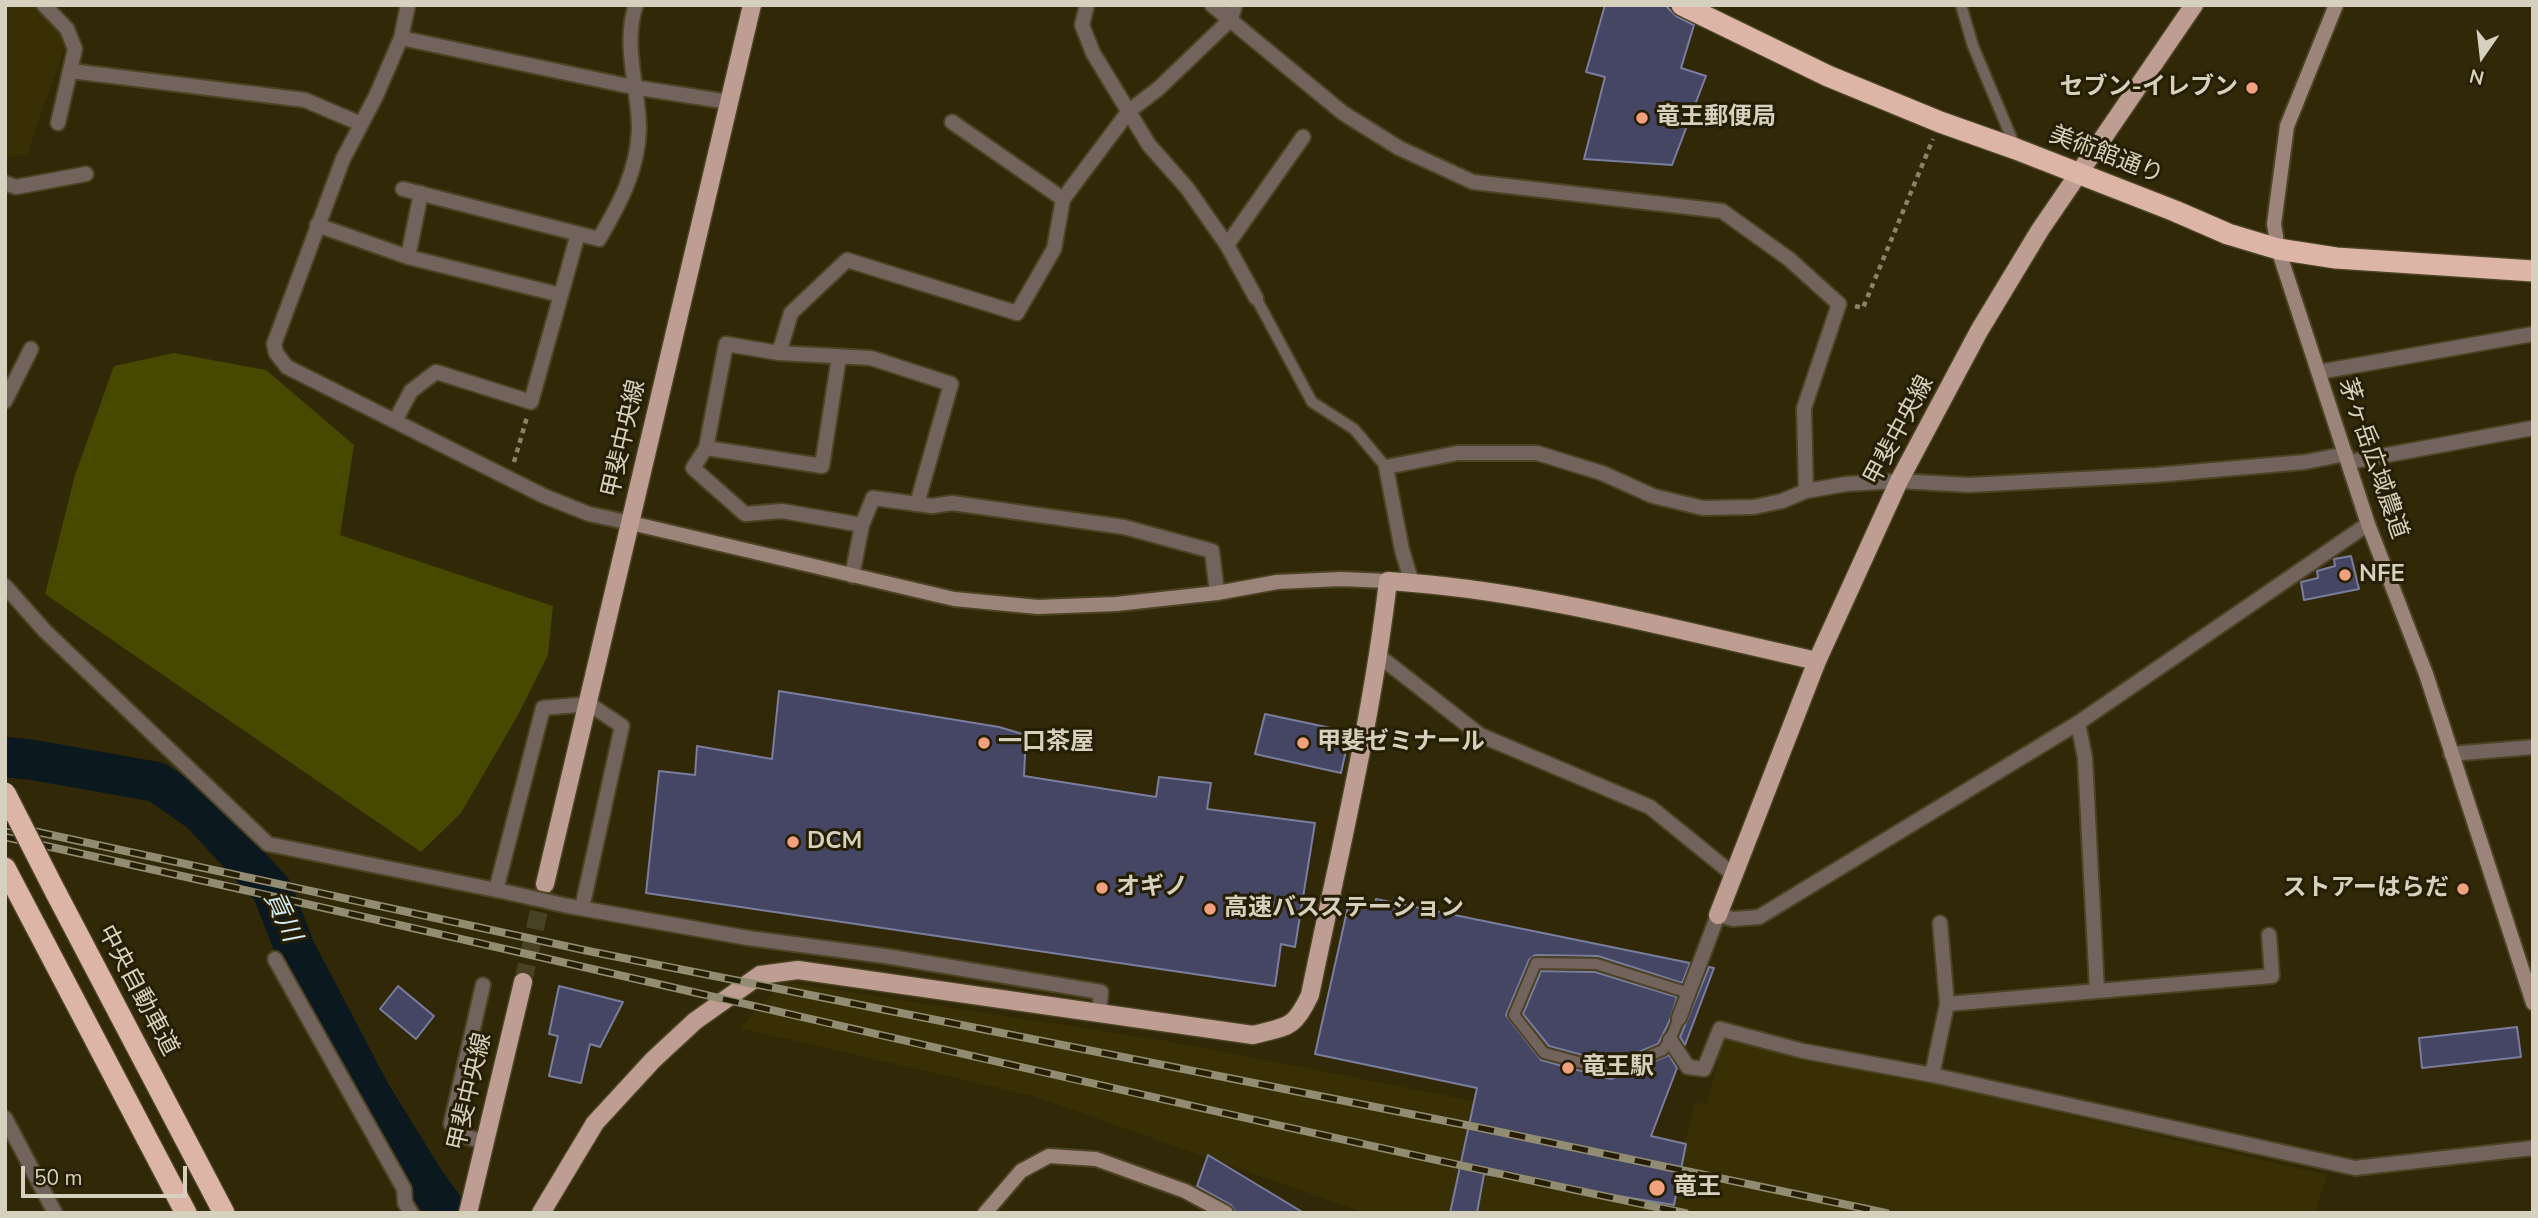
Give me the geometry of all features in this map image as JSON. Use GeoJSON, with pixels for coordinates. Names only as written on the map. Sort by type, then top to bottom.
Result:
{"type":"FeatureCollection","features":[{"type":"Feature","properties":{"kind":"highway","name":"美術館通り"},"geometry":{"type":"LineString","coordinates":[[1682,5],[1828,76],[2228,234],[2277,249],[2336,258],[2533,271]]}},
{"type":"Feature","properties":{"kind":"highway","name":"中央自動車道"},"geometry":{"type":"LineString","coordinates":[[5,793],[224,1213]]}},
{"type":"Feature","properties":{"kind":"highway"},"geometry":{"type":"LineString","coordinates":[[5,868],[186,1213]]}},
{"type":"Feature","properties":{"kind":"main road","name":"甲斐中央線"},"geometry":{"type":"LineString","coordinates":[[545,884],[752,5]]}},
{"type":"Feature","properties":{"kind":"main road","name":"甲斐中央線"},"geometry":{"type":"LineString","coordinates":[[1718,915],[1817,661],[1899,481],[1979,331],[2040,230],[2194,5]]}},
{"type":"Feature","properties":{"kind":"main road"},"geometry":{"type":"LineString","coordinates":[[541,1213],[595,1123],[628,1087],[695,1021],[760,975],[798,970],[1253,1035],[1286,1026],[1300,1017],[1310,995],[1380,656],[1388,581],[1556,604],[1817,661]]}},
{"type":"Feature","properties":{"kind":"main road","name":"甲斐中央線"},"geometry":{"type":"LineString","coordinates":[[468,1213],[523,982]]}},
{"type":"Feature","properties":{"kind":"street"},"geometry":{"type":"LineString","coordinates":[[44,5],[67,29],[75,49],[58,123]]}},
{"type":"Feature","properties":{"kind":"street"},"geometry":{"type":"LineString","coordinates":[[408,5],[401,38],[343,159],[274,344],[276,353],[287,367],[509,479],[589,514],[954,599],[1038,607],[1116,604],[1217,593],[1277,582],[1341,579],[1388,581]]}},
{"type":"Feature","properties":{"kind":"street"},"geometry":{"type":"LineString","coordinates":[[403,189],[599,239],[623,197],[636,156],[639,127],[631,55],[633,13],[636,5]]}},
{"type":"Feature","properties":{"kind":"street"},"geometry":{"type":"LineString","coordinates":[[1087,5],[1082,25],[1093,52],[1149,145],[1187,188],[1227,245],[1256,298]]}},
{"type":"Feature","properties":{"kind":"street"},"geometry":{"type":"LineString","coordinates":[[1212,5],[1233,12],[1343,113],[1399,148],[1473,182],[1722,211],[1789,259],[1839,304],[1804,408],[1806,491]]}},
{"type":"Feature","properties":{"kind":"street","name":"茅ヶ岳広域農道"},"geometry":{"type":"LineString","coordinates":[[2336,5],[2287,126],[2274,224],[2277,249],[2368,524],[2426,674],[2530,986],[2533,1003]]}},
{"type":"Feature","properties":{"kind":"street"},"geometry":{"type":"LineString","coordinates":[[779,354],[791,313],[847,260],[1017,313],[1054,249],[1063,199],[1129,111],[1158,89],[1233,12]]}},
{"type":"Feature","properties":{"kind":"street"},"geometry":{"type":"LineString","coordinates":[[401,38],[634,87],[729,102]]}},
{"type":"Feature","properties":{"kind":"street"},"geometry":{"type":"LineString","coordinates":[[71,71],[305,100],[361,124]]}},
{"type":"Feature","properties":{"kind":"street"},"geometry":{"type":"LineString","coordinates":[[952,122],[1063,199]]}},
{"type":"Feature","properties":{"kind":"street"},"geometry":{"type":"LineString","coordinates":[[1227,245],[1303,137]]}},
{"type":"Feature","properties":{"kind":"street"},"geometry":{"type":"LineString","coordinates":[[5,183],[16,187],[86,174]]}},
{"type":"Feature","properties":{"kind":"street"},"geometry":{"type":"LineString","coordinates":[[408,257],[421,193]]}},
{"type":"Feature","properties":{"kind":"street"},"geometry":{"type":"LineString","coordinates":[[317,225],[408,257],[561,295]]}},
{"type":"Feature","properties":{"kind":"street"},"geometry":{"type":"LineString","coordinates":[[394,421],[411,391],[436,372],[531,402],[578,234]]}},
{"type":"Feature","properties":{"kind":"street"},"geometry":{"type":"LineString","coordinates":[[2319,372],[2533,334]]}},
{"type":"Feature","properties":{"kind":"street"},"geometry":{"type":"LineString","coordinates":[[862,525],[782,510],[745,514],[693,468],[706,448],[726,344],[779,354],[871,358],[951,384],[917,504]]}},
{"type":"Feature","properties":{"kind":"street"},"geometry":{"type":"LineString","coordinates":[[5,401],[31,349]]}},
{"type":"Feature","properties":{"kind":"street"},"geometry":{"type":"LineString","coordinates":[[706,448],[822,466],[839,357]]}},
{"type":"Feature","properties":{"kind":"street"},"geometry":{"type":"LineString","coordinates":[[1412,583],[1402,550],[1386,467],[1458,453],[1537,453],[1602,472],[1653,496],[1703,508],[1754,507],[1782,501],[1806,491],[1846,484],[1899,481],[1969,485],[2156,475],[2348,458],[2533,428]]}},
{"type":"Feature","properties":{"kind":"street"},"geometry":{"type":"LineString","coordinates":[[852,576],[862,525],[873,498],[932,506],[952,503],[1124,527],[1212,551],[1217,593]]}},
{"type":"Feature","properties":{"kind":"street"},"geometry":{"type":"LineString","coordinates":[[1679,1018],[1718,915],[1734,919],[1759,917],[2078,723],[2368,524]]}},
{"type":"Feature","properties":{"kind":"street"},"geometry":{"type":"LineString","coordinates":[[5,586],[45,631],[268,844],[575,907],[748,938],[885,956],[1101,992],[1099,1012]]}},
{"type":"Feature","properties":{"kind":"street"},"geometry":{"type":"LineString","coordinates":[[1380,656],[1480,735],[1650,807],[1735,876]]}},
{"type":"Feature","properties":{"kind":"street"},"geometry":{"type":"LineString","coordinates":[[501,891],[543,708],[589,704],[622,726],[575,907]]}},
{"type":"Feature","properties":{"kind":"street"},"geometry":{"type":"LineString","coordinates":[[2078,723],[2085,758],[2097,991]]}},
{"type":"Feature","properties":{"kind":"street"},"geometry":{"type":"LineString","coordinates":[[2451,754],[2533,747]]}},
{"type":"Feature","properties":{"kind":"street"},"geometry":{"type":"LineString","coordinates":[[1932,1075],[1947,1004],[1940,923]]}},
{"type":"Feature","properties":{"kind":"street"},"geometry":{"type":"LineString","coordinates":[[1947,1004],[2272,976],[2269,935]]}},
{"type":"Feature","properties":{"kind":"street"},"geometry":{"type":"LineString","coordinates":[[275,959],[404,1189],[405,1203],[411,1213]]}},
{"type":"Feature","properties":{"kind":"street"},"geometry":{"type":"LineString","coordinates":[[483,985],[451,1124],[460,1135],[483,1147]]}},
{"type":"Feature","properties":{"kind":"street"},"geometry":{"type":"LineString","coordinates":[[1670,1040],[1688,1067],[1704,1069],[1720,1029],[1803,1051],[1932,1075],[2355,1168],[2533,1148]]}},
{"type":"Feature","properties":{"kind":"street"},"geometry":{"type":"LineString","coordinates":[[5,1118],[11,1140],[55,1213]]}},
{"type":"Feature","properties":{"kind":"street"},"geometry":{"type":"LineString","coordinates":[[985,1213],[1021,1171],[1048,1156],[1096,1159],[1185,1191],[1226,1213]]}},
{"type":"Feature","properties":{"kind":"lane"},"geometry":{"type":"LineString","coordinates":[[1961,5],[1973,46],[2016,149]]}},
{"type":"Feature","properties":{"kind":"lane"},"geometry":{"type":"LineString","coordinates":[[1256,298],[1312,402],[1354,429],[1386,467]]}},
{"type":"Feature","properties":{"kind":"lane"},"geometry":{"type":"LineString","coordinates":[[1679,1018],[1663,1050],[1613,1071],[1544,1053],[1514,1014],[1536,963],[1596,964],[1689,993]]}},
{"type":"Feature","properties":{"kind":"path"},"geometry":{"type":"LineString","coordinates":[[1839,304],[1863,308],[1940,122]]}},
{"type":"Feature","properties":{"kind":"path"},"geometry":{"type":"LineString","coordinates":[[509,479],[531,402]]}},
{"type":"Feature","properties":{"kind":"shaded area"},"geometry":{"type":"Polygon","coordinates":[[[5,5],[34,5],[72,43],[64,50],[27,154],[6,158],[5,5]]]}},
{"type":"Feature","properties":{"kind":"shaded area"},"geometry":{"type":"Polygon","coordinates":[[[174,353],[266,370],[354,445],[340,535],[553,606],[548,655],[518,715],[461,813],[421,852],[45,594],[75,475],[114,366],[174,353]]]}},
{"type":"Feature","properties":{"kind":"shaded area"},"geometry":{"type":"Polygon","coordinates":[[[783,982],[1162,1040],[1685,1142],[1695,1102],[1707,1105],[1724,1035],[2327,1175],[2315,1213],[1365,1213],[1033,1096],[740,1028],[783,982]]]}},
{"type":"Feature","properties":{"kind":"building","name":"竜王郵便局"},"geometry":{"type":"Polygon","coordinates":[[[1605,5],[1665,5],[1676,16],[1694,25],[1681,68],[1706,76],[1672,165],[1584,159],[1605,77],[1586,72],[1605,5]]]}},
{"type":"Feature","properties":{"kind":"building"},"geometry":{"type":"Polygon","coordinates":[[[2351,556],[2359,589],[2304,600],[2301,582],[2318,578],[2317,571],[2335,566],[2334,559],[2351,556]]]}},
{"type":"Feature","properties":{"kind":"building"},"geometry":{"type":"Polygon","coordinates":[[[779,691],[999,727],[1026,735],[1024,776],[1156,797],[1159,777],[1211,783],[1207,809],[1315,823],[1295,947],[1281,944],[1275,986],[646,893],[659,771],[695,775],[697,746],[772,759],[779,691]]]}},
{"type":"Feature","properties":{"kind":"building","name":"甲斐ゼミナール"},"geometry":{"type":"Polygon","coordinates":[[[1265,714],[1350,732],[1341,773],[1255,754],[1265,714]]]}},
{"type":"Feature","properties":{"kind":"building"},"geometry":{"type":"Polygon","coordinates":[[[1376,899],[1690,963],[1682,983],[1598,956],[1535,955],[1529,960],[1506,1015],[1541,1060],[1611,1079],[1669,1055],[1677,1068],[1651,1136],[1686,1144],[1674,1205],[1484,1174],[1477,1213],[1450,1213],[1477,1088],[1315,1054],[1349,902],[1374,908],[1376,899]]]}},
{"type":"Feature","properties":{"kind":"building"},"geometry":{"type":"Polygon","coordinates":[[[1709,967],[1714,968],[1685,1045],[1680,1037],[1709,967]]]}},
{"type":"Feature","properties":{"kind":"building"},"geometry":{"type":"Polygon","coordinates":[[[1541,971],[1595,972],[1677,997],[1670,1020],[1658,1044],[1612,1063],[1549,1046],[1523,1014],[1541,971]]]}},
{"type":"Feature","properties":{"kind":"building"},"geometry":{"type":"Polygon","coordinates":[[[398,986],[434,1016],[416,1039],[380,1009],[398,986]]]}},
{"type":"Feature","properties":{"kind":"building"},"geometry":{"type":"Polygon","coordinates":[[[559,986],[623,1002],[600,1047],[590,1044],[581,1083],[549,1076],[558,1036],[549,1034],[559,986]]]}},
{"type":"Feature","properties":{"kind":"building"},"geometry":{"type":"Polygon","coordinates":[[[2517,1027],[2521,1057],[2422,1068],[2419,1038],[2517,1027]]]}},
{"type":"Feature","properties":{"kind":"building"},"geometry":{"type":"Polygon","coordinates":[[[1208,1155],[1304,1213],[1236,1213],[1231,1205],[1197,1186],[1208,1155]]]}},
{"type":"Feature","properties":{"kind":"waterway","name":"貢川"},"geometry":{"type":"LineString","coordinates":[[5,757],[157,782],[200,812],[272,890],[295,949],[371,1094],[426,1183],[448,1213]]}},
{"type":"Feature","properties":{"kind":"tunnel"},"geometry":{"type":"LineString","coordinates":[[523,982],[545,884]]}},
{"type":"Feature","properties":{"kind":"railway"},"geometry":{"type":"LineString","coordinates":[[5,825],[593,952],[1476,1127],[1886,1213]]}},
{"type":"Feature","properties":{"kind":"railway"},"geometry":{"type":"LineString","coordinates":[[5,837],[1054,1075],[1685,1213]]}},
{"type":"Feature","properties":{"kind":"place","name":"セブン-イレブン"},"geometry":{"type":"Point","coordinates":[2252,88]}},
{"type":"Feature","properties":{"kind":"place","name":"竜王郵便局"},"geometry":{"type":"Point","coordinates":[1642,118]}},
{"type":"Feature","properties":{"kind":"place","name":"NFE"},"geometry":{"type":"Point","coordinates":[2345,575]}},
{"type":"Feature","properties":{"kind":"place","name":"一口茶屋"},"geometry":{"type":"Point","coordinates":[984,743]}},
{"type":"Feature","properties":{"kind":"place","name":"甲斐ゼミナール"},"geometry":{"type":"Point","coordinates":[1303,743]}},
{"type":"Feature","properties":{"kind":"place","name":"DCM"},"geometry":{"type":"Point","coordinates":[793,842]}},
{"type":"Feature","properties":{"kind":"place","name":"オギノ"},"geometry":{"type":"Point","coordinates":[1102,888]}},
{"type":"Feature","properties":{"kind":"place","name":"ストアーはらだ"},"geometry":{"type":"Point","coordinates":[2463,889]}},
{"type":"Feature","properties":{"kind":"place","name":"高速バスステーション"},"geometry":{"type":"Point","coordinates":[1210,909]}},
{"type":"Feature","properties":{"kind":"place","name":"竜王駅"},"geometry":{"type":"Point","coordinates":[1568,1068]}},
{"type":"Feature","properties":{"kind":"place","name":"竜王"},"geometry":{"type":"Point","coordinates":[1657,1188]}}]}
